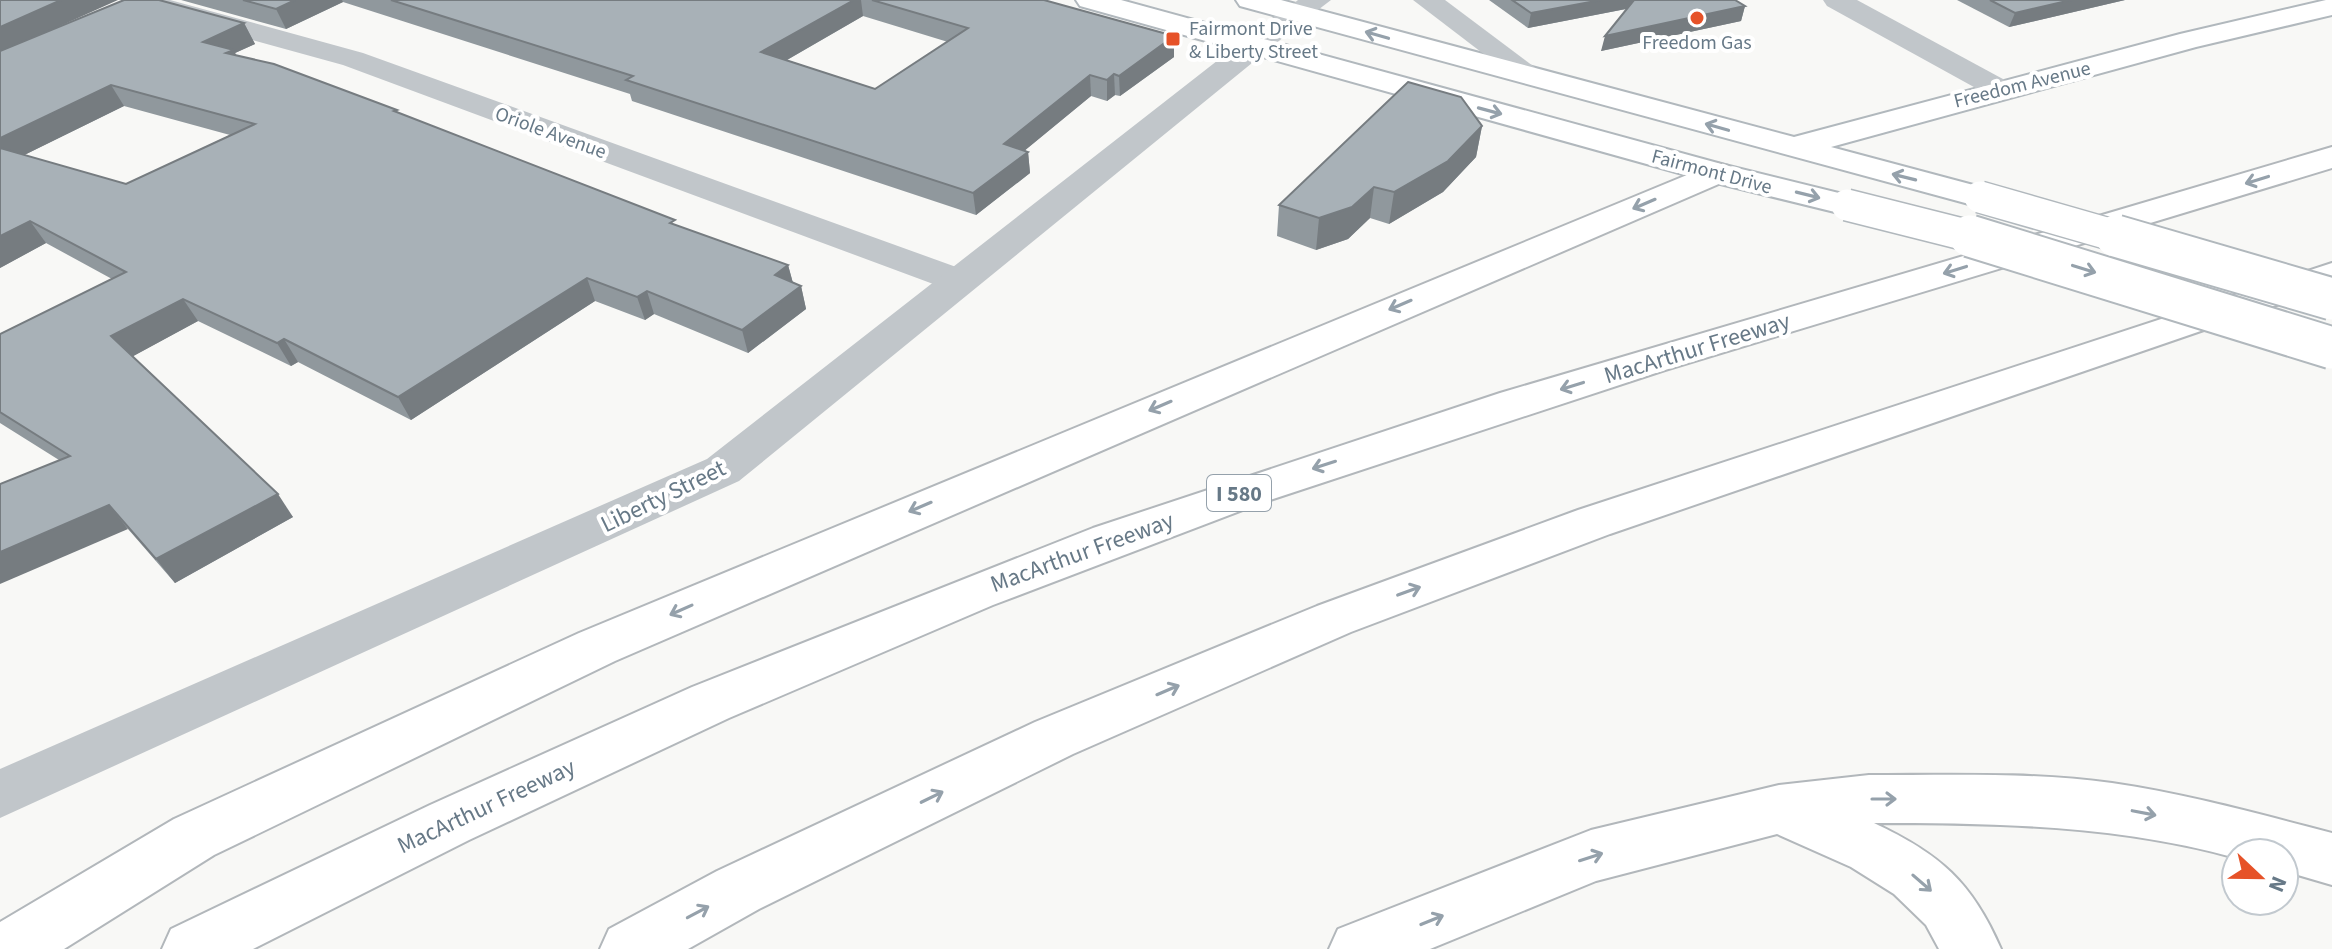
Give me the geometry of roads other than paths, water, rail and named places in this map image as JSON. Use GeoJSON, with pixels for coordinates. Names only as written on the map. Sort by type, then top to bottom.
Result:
{"type":"FeatureCollection","features":[{"type":"Feature","properties":{"kind":"main road","name":"Fairmont Drive"},"geometry":{"type":"LineString","coordinates":[[1090,0],[1716,173],[1999,244],[2332,348]]}},
{"type":"Feature","properties":{"kind":"main road","name":"Fairmont Drive"},"geometry":{"type":"LineString","coordinates":[[1250,0],[1306,6],[1530,75],[1980,197],[2332,299]]}},
{"type":"Feature","properties":{"kind":"main road","name":"Freedom Avenue"},"geometry":{"type":"LineString","coordinates":[[10,949],[194,837],[540,673],[786,564],[1716,173],[1792,148],[2190,40],[2332,7]]}},
{"type":"Feature","properties":{"kind":"main road","name":"MacArthur Freeway"},"geometry":{"type":"LineString","coordinates":[[192,949],[330,879],[670,720],[973,592],[1244,492],[1491,410],[2332,157]]}},
{"type":"Feature","properties":{"kind":"main road"},"geometry":{"type":"LineString","coordinates":[[630,949],[738,890],[1054,738],[1334,619],[1594,522],[2332,274]]}},
{"type":"Feature","properties":{"kind":"main road"},"geometry":{"type":"LineString","coordinates":[[1359,949],[1591,856],[1779,809],[1869,799],[1975,799],[2110,807],[2208,825],[2332,859]]}},
{"type":"Feature","properties":{"kind":"main road"},"geometry":{"type":"LineString","coordinates":[[1779,809],[1857,842],[1903,867],[1945,903],[1971,949]]}},
{"type":"Feature","properties":{"kind":"street"},"geometry":{"type":"LineString","coordinates":[[1427,0],[1530,75]]}},
{"type":"Feature","properties":{"kind":"street"},"geometry":{"type":"LineString","coordinates":[[1837,0],[2003,91]]}},
{"type":"Feature","properties":{"kind":"street","name":"Oriole Avenue"},"geometry":{"type":"LineString","coordinates":[[135,5],[353,59],[957,280]]}},
{"type":"Feature","properties":{"kind":"street","name":"Liberty Street"},"geometry":{"type":"LineString","coordinates":[[0,794],[723,470],[957,280],[1306,6]]}},
{"type":"Feature","properties":{"kind":"place","name":"Freedom Gas"},"geometry":{"type":"Point","coordinates":[1697,18]}},
{"type":"Feature","properties":{"kind":"place","name":"Fairmont Drive & Liberty Street"},"geometry":{"type":"Point","coordinates":[1173,39]}}]}
